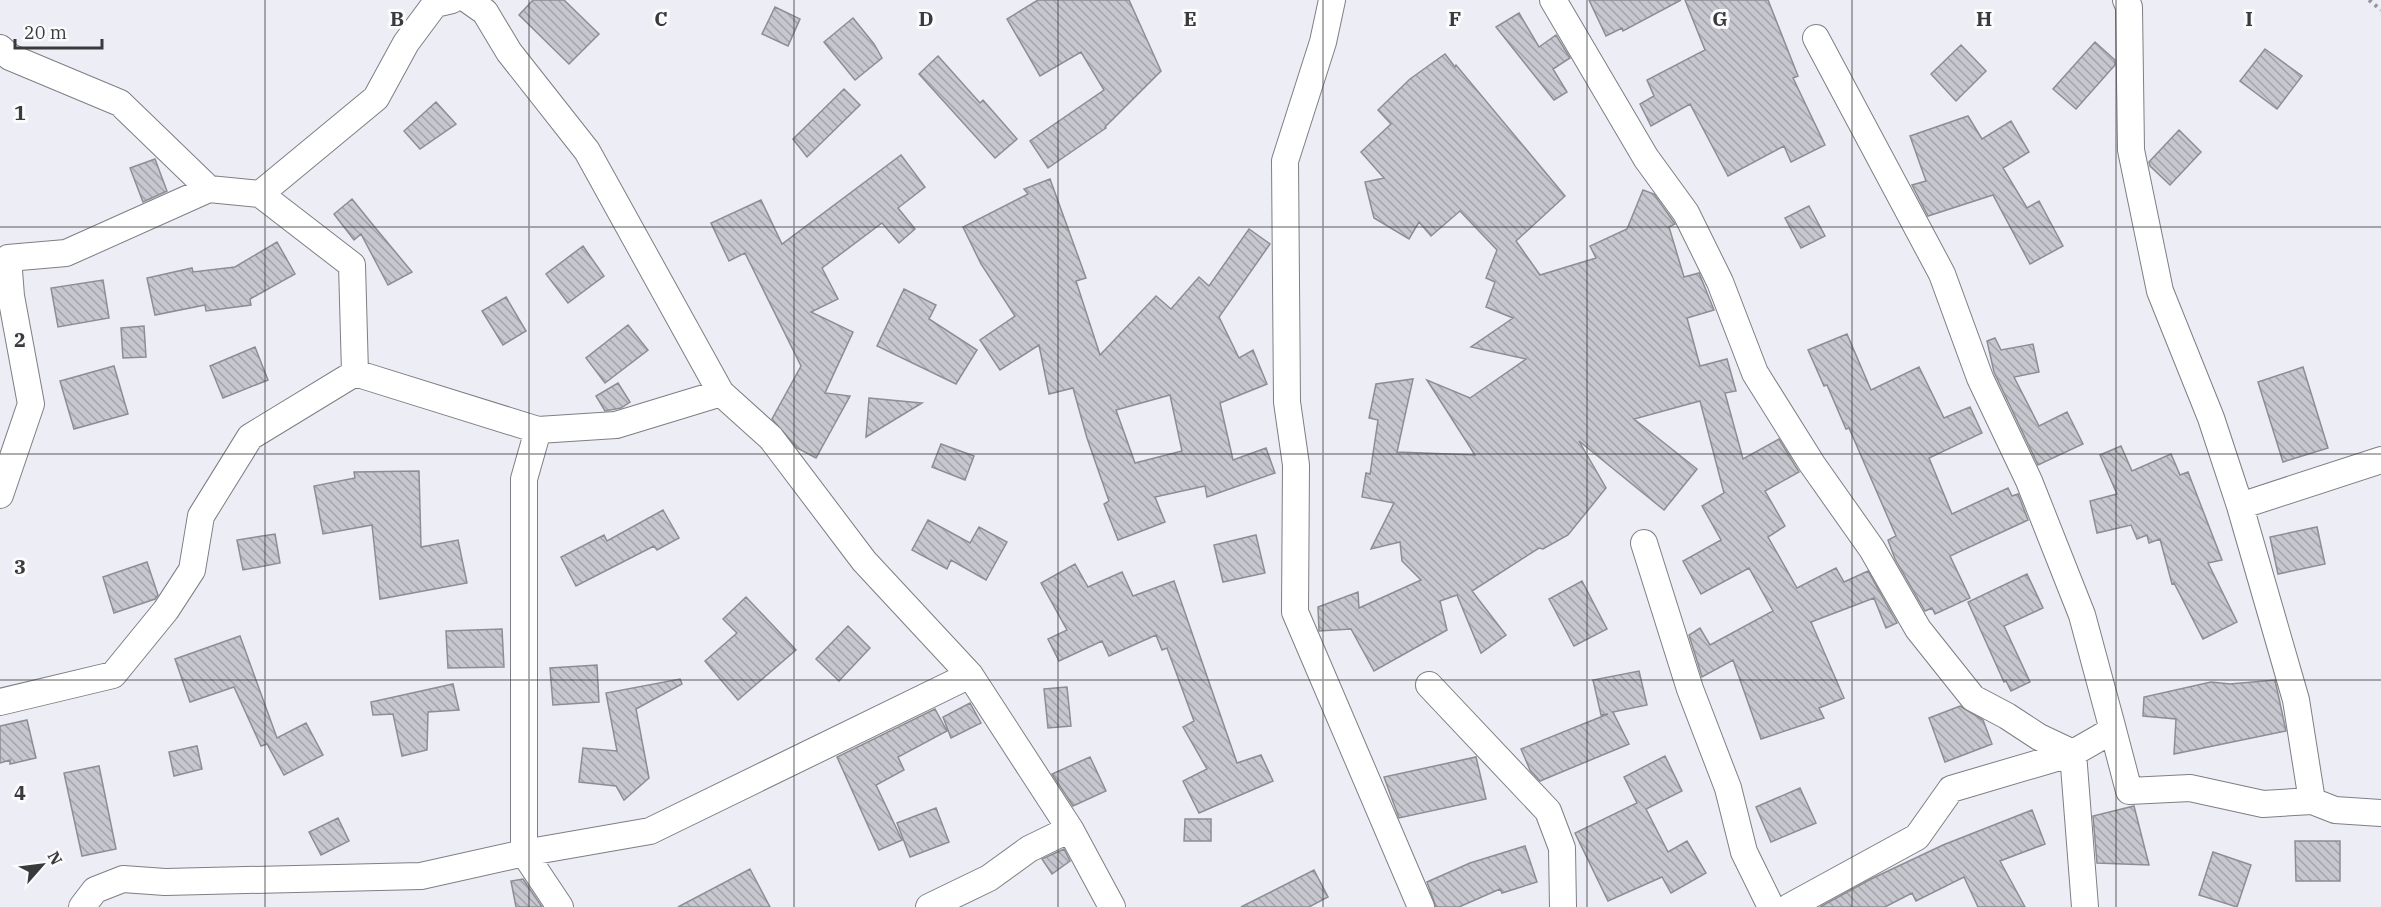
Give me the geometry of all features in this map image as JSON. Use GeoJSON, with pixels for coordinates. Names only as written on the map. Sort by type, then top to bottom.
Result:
{"type":"FeatureCollection","features":[{"type":"Feature","properties":{"kind":"street"},"geometry":{"type":"LineString","coordinates":[[260,194],[376,98],[406,43],[435,4],[452,0]]}},
{"type":"Feature","properties":{"kind":"street"},"geometry":{"type":"LineString","coordinates":[[468,0],[485,12],[509,52],[586,151],[721,393],[771,438],[864,561],[970,675],[1070,829],[1112,907]]}},
{"type":"Feature","properties":{"kind":"street"},"geometry":{"type":"LineString","coordinates":[[1332,0],[1323,42],[1285,162],[1287,402],[1296,465],[1295,612],[1420,907]]}},
{"type":"Feature","properties":{"kind":"street"},"geometry":{"type":"LineString","coordinates":[[1553,0],[1646,158],[1686,213],[1720,282],[1755,373],[1812,464],[1872,549],[1918,628],[1973,698],[2007,716],[2038,737],[2073,753]]}},
{"type":"Feature","properties":{"kind":"street"},"geometry":{"type":"LineString","coordinates":[[2126,0],[2130,7],[2131,150],[2160,291],[2211,418],[2240,506],[2296,700],[2312,801]]}},
{"type":"Feature","properties":{"kind":"street"},"geometry":{"type":"LineString","coordinates":[[1816,38],[1942,274],[1980,378],[2029,481],[2082,615],[2129,791],[2190,788],[2263,804],[2312,801],[2335,810],[2381,813]]}},
{"type":"Feature","properties":{"kind":"street"},"geometry":{"type":"LineString","coordinates":[[0,48],[10,57],[120,103],[209,189]]}},
{"type":"Feature","properties":{"kind":"street"},"geometry":{"type":"LineString","coordinates":[[0,495],[31,405],[11,296],[8,258],[66,253],[209,189],[260,194],[352,265],[355,373]]}},
{"type":"Feature","properties":{"kind":"street"},"geometry":{"type":"LineString","coordinates":[[0,702],[113,675],[166,610],[192,570],[194,547],[201,516],[250,437],[355,373],[537,430],[616,425],[721,393]]}},
{"type":"Feature","properties":{"kind":"street"},"geometry":{"type":"LineString","coordinates":[[537,430],[524,479],[524,853],[560,907]]}},
{"type":"Feature","properties":{"kind":"street"},"geometry":{"type":"LineString","coordinates":[[2240,506],[2381,459]]}},
{"type":"Feature","properties":{"kind":"street"},"geometry":{"type":"LineString","coordinates":[[1644,543],[1690,689],[1728,788],[1744,852],[1771,907]]}},
{"type":"Feature","properties":{"kind":"street"},"geometry":{"type":"LineString","coordinates":[[82,907],[95,890],[123,879],[165,882],[421,876],[524,853],[650,831],[970,675]]}},
{"type":"Feature","properties":{"kind":"street"},"geometry":{"type":"LineString","coordinates":[[1429,685],[1548,810],[1562,848],[1563,907]]}},
{"type":"Feature","properties":{"kind":"street"},"geometry":{"type":"LineString","coordinates":[[1789,907],[1917,837],[1951,789],[2073,753],[2113,729]]}},
{"type":"Feature","properties":{"kind":"street"},"geometry":{"type":"LineString","coordinates":[[2073,753],[2085,907]]}},
{"type":"Feature","properties":{"kind":"street"},"geometry":{"type":"LineString","coordinates":[[929,907],[989,878],[1029,849],[1070,829]]}},
{"type":"Feature","properties":{"kind":"path"},"geometry":{"type":"LineString","coordinates":[[2369,0],[2381,10]]}},
{"type":"Feature","properties":{"kind":"building"},"geometry":{"type":"Polygon","coordinates":[[[533,0],[564,0],[599,34],[569,64],[519,15],[533,0]]]}},
{"type":"Feature","properties":{"kind":"building"},"geometry":{"type":"Polygon","coordinates":[[[1038,0],[1129,0],[1161,71],[1106,128],[1048,168],[1030,141],[1104,90],[1081,52],[1040,76],[1007,19],[1038,0]]]}},
{"type":"Feature","properties":{"kind":"building"},"geometry":{"type":"Polygon","coordinates":[[[1589,0],[1681,0],[1623,31],[1622,28],[1606,36],[1589,0]]]}},
{"type":"Feature","properties":{"kind":"building"},"geometry":{"type":"Polygon","coordinates":[[[1685,0],[1768,0],[1798,76],[1793,78],[1825,145],[1791,162],[1784,146],[1728,176],[1690,104],[1651,126],[1640,104],[1654,96],[1647,80],[1705,50],[1685,0]]]}},
{"type":"Feature","properties":{"kind":"building"},"geometry":{"type":"Polygon","coordinates":[[[775,7],[800,19],[788,46],[762,34],[775,7]]]}},
{"type":"Feature","properties":{"kind":"building"},"geometry":{"type":"Polygon","coordinates":[[[1519,13],[1539,47],[1556,35],[1570,58],[1553,69],[1567,92],[1554,100],[1496,27],[1519,13]]]}},
{"type":"Feature","properties":{"kind":"building"},"geometry":{"type":"Polygon","coordinates":[[[853,18],[882,58],[855,80],[824,42],[853,18]]]}},
{"type":"Feature","properties":{"kind":"building"},"geometry":{"type":"Polygon","coordinates":[[[2095,42],[2115,60],[2115,65],[2076,109],[2053,89],[2095,42]]]}},
{"type":"Feature","properties":{"kind":"building"},"geometry":{"type":"Polygon","coordinates":[[[1961,45],[1986,71],[1956,101],[1931,74],[1961,45]]]}},
{"type":"Feature","properties":{"kind":"building"},"geometry":{"type":"Polygon","coordinates":[[[2265,49],[2302,76],[2277,109],[2240,81],[2265,49]]]}},
{"type":"Feature","properties":{"kind":"building"},"geometry":{"type":"Polygon","coordinates":[[[1445,54],[1565,196],[1516,241],[1540,275],[1596,258],[1590,246],[1627,229],[1643,190],[1654,194],[1675,224],[1669,227],[1684,277],[1699,273],[1714,310],[1687,318],[1700,366],[1727,359],[1736,391],[1725,393],[1743,459],[1779,439],[1799,472],[1765,491],[1785,526],[1768,537],[1797,588],[1836,568],[1844,582],[1868,571],[1897,623],[1886,628],[1874,598],[1811,622],[1844,698],[1819,708],[1824,718],[1761,739],[1733,660],[1702,677],[1689,635],[1700,628],[1710,645],[1773,611],[1749,568],[1701,594],[1683,561],[1721,540],[1702,506],[1724,493],[1700,401],[1634,419],[1697,469],[1664,510],[1579,441],[1606,488],[1568,535],[1543,549],[1539,548],[1472,591],[1506,635],[1481,653],[1457,595],[1440,601],[1447,630],[1374,671],[1351,629],[1319,631],[1318,607],[1358,592],[1359,608],[1421,580],[1402,561],[1400,542],[1371,549],[1394,503],[1362,497],[1366,473],[1370,474],[1378,420],[1369,418],[1376,384],[1413,379],[1397,452],[1475,455],[1427,380],[1470,398],[1526,359],[1471,347],[1513,318],[1486,307],[1495,282],[1486,278],[1497,250],[1460,211],[1431,236],[1419,222],[1409,239],[1374,218],[1365,182],[1384,178],[1361,152],[1391,124],[1378,110],[1410,79],[1445,54]]]}},
{"type":"Feature","properties":{"kind":"building"},"geometry":{"type":"Polygon","coordinates":[[[938,56],[980,103],[983,100],[1017,139],[995,158],[919,74],[938,56]]]}},
{"type":"Feature","properties":{"kind":"building"},"geometry":{"type":"Polygon","coordinates":[[[844,89],[860,105],[807,157],[793,139],[844,89]]]}},
{"type":"Feature","properties":{"kind":"building"},"geometry":{"type":"Polygon","coordinates":[[[436,102],[456,124],[420,149],[404,131],[436,102]]]}},
{"type":"Feature","properties":{"kind":"building"},"geometry":{"type":"Polygon","coordinates":[[[1968,116],[1982,139],[2011,121],[2029,152],[2003,168],[2027,208],[2039,201],[2063,246],[2030,264],[1993,195],[1928,216],[1912,185],[1926,181],[1910,136],[1968,116]]]}},
{"type":"Feature","properties":{"kind":"building"},"geometry":{"type":"Polygon","coordinates":[[[2179,130],[2201,152],[2170,185],[2150,166],[2149,162],[2179,130]]]}},
{"type":"Feature","properties":{"kind":"building"},"geometry":{"type":"Polygon","coordinates":[[[901,155],[925,187],[898,208],[915,229],[899,243],[882,223],[822,268],[838,299],[811,312],[853,332],[825,393],[850,396],[816,458],[797,448],[772,419],[801,366],[745,253],[729,261],[711,223],[761,200],[782,244],[901,155]]]}},
{"type":"Feature","properties":{"kind":"building"},"geometry":{"type":"Polygon","coordinates":[[[155,159],[167,191],[143,202],[130,168],[155,159]]]}},
{"type":"Feature","properties":{"kind":"building"},"geometry":{"type":"Polygon","coordinates":[[[1050,179],[1086,278],[1076,281],[1100,355],[1156,296],[1171,309],[1199,277],[1209,286],[1249,229],[1270,244],[1219,317],[1239,358],[1253,350],[1267,384],[1220,403],[1233,460],[1266,448],[1275,473],[1207,497],[1205,486],[1155,497],[1165,522],[1118,540],[1104,504],[1109,501],[1087,438],[1073,388],[1049,394],[1039,345],[1000,370],[980,340],[1015,316],[981,264],[963,227],[1028,194],[1024,189],[1050,179]],[[1170,395],[1116,410],[1135,463],[1182,451],[1170,395]]]}},
{"type":"Feature","properties":{"kind":"building"},"geometry":{"type":"Polygon","coordinates":[[[352,199],[412,272],[388,285],[361,234],[354,240],[334,214],[352,199]]]}},
{"type":"Feature","properties":{"kind":"building"},"geometry":{"type":"Polygon","coordinates":[[[1809,206],[1825,236],[1801,248],[1785,218],[1809,206]]]}},
{"type":"Feature","properties":{"kind":"building"},"geometry":{"type":"Polygon","coordinates":[[[277,242],[295,274],[250,299],[251,305],[206,311],[205,305],[155,315],[147,278],[192,268],[193,272],[235,267],[277,242]]]}},
{"type":"Feature","properties":{"kind":"building"},"geometry":{"type":"Polygon","coordinates":[[[583,246],[604,276],[568,303],[546,274],[583,246]]]}},
{"type":"Feature","properties":{"kind":"building"},"geometry":{"type":"Polygon","coordinates":[[[103,280],[109,318],[58,327],[51,288],[103,280]]]}},
{"type":"Feature","properties":{"kind":"building"},"geometry":{"type":"Polygon","coordinates":[[[904,289],[936,305],[929,319],[977,350],[956,384],[877,346],[904,289]]]}},
{"type":"Feature","properties":{"kind":"building"},"geometry":{"type":"Polygon","coordinates":[[[506,297],[526,331],[503,345],[482,311],[506,297]]]}},
{"type":"Feature","properties":{"kind":"building"},"geometry":{"type":"Polygon","coordinates":[[[628,325],[648,350],[605,383],[586,358],[628,325]]]}},
{"type":"Feature","properties":{"kind":"building"},"geometry":{"type":"Polygon","coordinates":[[[144,326],[146,357],[123,358],[121,328],[144,326]]]}},
{"type":"Feature","properties":{"kind":"building"},"geometry":{"type":"Polygon","coordinates":[[[1847,334],[1871,390],[1919,367],[1944,418],[1970,407],[1982,433],[1929,458],[1952,514],[2008,488],[2012,496],[2018,494],[2028,520],[1950,556],[1970,598],[1935,614],[1932,608],[1925,611],[1895,559],[1888,540],[1896,536],[1849,428],[1846,429],[1827,385],[1824,386],[1808,350],[1847,334]]]}},
{"type":"Feature","properties":{"kind":"building"},"geometry":{"type":"Polygon","coordinates":[[[1995,338],[2001,350],[2033,344],[2039,372],[2014,377],[2039,426],[2067,412],[2083,444],[2038,465],[1994,372],[1987,341],[1995,338]]]}},
{"type":"Feature","properties":{"kind":"building"},"geometry":{"type":"Polygon","coordinates":[[[255,347],[268,380],[223,398],[210,366],[255,347]]]}},
{"type":"Feature","properties":{"kind":"building"},"geometry":{"type":"Polygon","coordinates":[[[114,366],[128,414],[74,429],[60,381],[114,366]]]}},
{"type":"Feature","properties":{"kind":"building"},"geometry":{"type":"Polygon","coordinates":[[[2303,367],[2328,448],[2283,462],[2258,382],[2303,367]]]}},
{"type":"Feature","properties":{"kind":"building"},"geometry":{"type":"Polygon","coordinates":[[[618,383],[630,402],[621,408],[605,411],[596,396],[618,383]]]}},
{"type":"Feature","properties":{"kind":"building"},"geometry":{"type":"Polygon","coordinates":[[[869,398],[922,403],[866,437],[869,398]]]}},
{"type":"Feature","properties":{"kind":"building"},"geometry":{"type":"Polygon","coordinates":[[[941,444],[974,456],[965,480],[932,467],[941,444]]]}},
{"type":"Feature","properties":{"kind":"building"},"geometry":{"type":"Polygon","coordinates":[[[2121,446],[2132,471],[2171,454],[2180,475],[2188,472],[2222,560],[2208,563],[2237,622],[2203,639],[2174,583],[2172,584],[2160,539],[2149,543],[2147,535],[2137,539],[2131,525],[2097,533],[2090,501],[2117,494],[2100,455],[2121,446]]]}},
{"type":"Feature","properties":{"kind":"building"},"geometry":{"type":"Polygon","coordinates":[[[419,471],[421,547],[458,540],[467,583],[380,599],[372,525],[323,534],[314,486],[355,478],[354,472],[419,471]]]}},
{"type":"Feature","properties":{"kind":"building"},"geometry":{"type":"Polygon","coordinates":[[[663,510],[679,538],[657,550],[654,546],[576,586],[561,557],[604,535],[607,541],[663,510]]]}},
{"type":"Feature","properties":{"kind":"building"},"geometry":{"type":"Polygon","coordinates":[[[928,520],[970,543],[979,527],[1007,542],[986,580],[951,560],[947,569],[912,550],[928,520]]]}},
{"type":"Feature","properties":{"kind":"building"},"geometry":{"type":"Polygon","coordinates":[[[2317,527],[2325,564],[2278,574],[2270,537],[2317,527]]]}},
{"type":"Feature","properties":{"kind":"building"},"geometry":{"type":"Polygon","coordinates":[[[275,534],[280,563],[243,570],[237,540],[275,534]]]}},
{"type":"Feature","properties":{"kind":"building"},"geometry":{"type":"Polygon","coordinates":[[[1256,535],[1265,573],[1223,582],[1214,545],[1256,535]]]}},
{"type":"Feature","properties":{"kind":"building"},"geometry":{"type":"Polygon","coordinates":[[[147,562],[158,595],[155,599],[114,613],[103,577],[147,562]]]}},
{"type":"Feature","properties":{"kind":"building"},"geometry":{"type":"Polygon","coordinates":[[[1075,564],[1088,587],[1122,572],[1133,596],[1174,581],[1237,763],[1261,755],[1273,781],[1199,813],[1183,781],[1207,769],[1183,727],[1194,721],[1167,648],[1162,650],[1156,635],[1109,656],[1102,641],[1059,661],[1048,639],[1067,630],[1041,583],[1075,564]]]}},
{"type":"Feature","properties":{"kind":"building"},"geometry":{"type":"Polygon","coordinates":[[[2027,574],[2043,608],[2004,626],[2030,682],[2011,691],[2006,681],[2004,682],[1968,602],[2027,574]]]}},
{"type":"Feature","properties":{"kind":"building"},"geometry":{"type":"Polygon","coordinates":[[[1582,581],[1607,629],[1574,646],[1549,599],[1582,581]]]}},
{"type":"Feature","properties":{"kind":"building"},"geometry":{"type":"Polygon","coordinates":[[[746,597],[796,650],[738,700],[705,661],[737,633],[723,619],[746,597]]]}},
{"type":"Feature","properties":{"kind":"building"},"geometry":{"type":"Polygon","coordinates":[[[848,626],[870,648],[839,681],[816,659],[848,626]]]}},
{"type":"Feature","properties":{"kind":"building"},"geometry":{"type":"Polygon","coordinates":[[[502,629],[504,667],[448,668],[446,631],[502,629]]]}},
{"type":"Feature","properties":{"kind":"building"},"geometry":{"type":"Polygon","coordinates":[[[240,636],[277,738],[306,723],[323,755],[284,775],[267,744],[261,746],[234,687],[190,702],[175,659],[240,636]]]}},
{"type":"Feature","properties":{"kind":"building"},"geometry":{"type":"Polygon","coordinates":[[[597,665],[599,702],[553,705],[550,668],[597,665]]]}},
{"type":"Feature","properties":{"kind":"building"},"geometry":{"type":"Polygon","coordinates":[[[1639,671],[1647,705],[1613,712],[1629,744],[1540,781],[1530,770],[1521,749],[1608,714],[1601,715],[1593,680],[1639,671]]]}},
{"type":"Feature","properties":{"kind":"building"},"geometry":{"type":"Polygon","coordinates":[[[680,679],[682,684],[636,709],[649,778],[624,800],[616,786],[579,782],[583,748],[617,751],[606,693],[680,679]]]}},
{"type":"Feature","properties":{"kind":"building"},"geometry":{"type":"Polygon","coordinates":[[[2275,680],[2286,731],[2174,754],[2176,719],[2143,716],[2144,697],[2211,682],[2230,684],[2275,680]]]}},
{"type":"Feature","properties":{"kind":"building"},"geometry":{"type":"Polygon","coordinates":[[[453,684],[459,710],[428,712],[427,750],[402,756],[393,714],[373,715],[371,702],[453,684]]]}},
{"type":"Feature","properties":{"kind":"building"},"geometry":{"type":"Polygon","coordinates":[[[1067,687],[1071,726],[1048,728],[1044,689],[1067,687]]]}},
{"type":"Feature","properties":{"kind":"building"},"geometry":{"type":"Polygon","coordinates":[[[970,703],[981,723],[951,738],[943,717],[970,703]]]}},
{"type":"Feature","properties":{"kind":"building"},"geometry":{"type":"Polygon","coordinates":[[[1960,706],[1983,720],[1992,744],[1945,762],[1929,718],[1960,706]]]}},
{"type":"Feature","properties":{"kind":"building"},"geometry":{"type":"Polygon","coordinates":[[[935,709],[947,731],[898,757],[904,770],[876,785],[902,840],[879,850],[837,757],[935,709]]]}},
{"type":"Feature","properties":{"kind":"building"},"geometry":{"type":"Polygon","coordinates":[[[27,720],[36,758],[10,764],[10,760],[0,763],[0,726],[27,720]]]}},
{"type":"Feature","properties":{"kind":"building"},"geometry":{"type":"Polygon","coordinates":[[[197,746],[202,769],[174,776],[169,752],[197,746]]]}},
{"type":"Feature","properties":{"kind":"building"},"geometry":{"type":"Polygon","coordinates":[[[1665,756],[1682,791],[1646,809],[1668,852],[1687,841],[1706,873],[1671,893],[1662,877],[1608,901],[1575,833],[1637,803],[1624,777],[1665,756]]]}},
{"type":"Feature","properties":{"kind":"building"},"geometry":{"type":"Polygon","coordinates":[[[1090,757],[1106,791],[1073,806],[1052,774],[1090,757]]]}},
{"type":"Feature","properties":{"kind":"building"},"geometry":{"type":"Polygon","coordinates":[[[1476,757],[1486,799],[1399,818],[1384,777],[1476,757]]]}},
{"type":"Feature","properties":{"kind":"building"},"geometry":{"type":"Polygon","coordinates":[[[99,766],[116,849],[82,856],[64,773],[99,766]]]}},
{"type":"Feature","properties":{"kind":"building"},"geometry":{"type":"Polygon","coordinates":[[[1800,788],[1816,823],[1771,842],[1756,807],[1800,788]]]}},
{"type":"Feature","properties":{"kind":"building"},"geometry":{"type":"Polygon","coordinates":[[[2134,806],[2149,865],[2097,863],[2093,816],[2134,806]]]}},
{"type":"Feature","properties":{"kind":"building"},"geometry":{"type":"Polygon","coordinates":[[[936,808],[949,842],[910,857],[897,823],[936,808]]]}},
{"type":"Feature","properties":{"kind":"building"},"geometry":{"type":"Polygon","coordinates":[[[2032,810],[2045,844],[2000,861],[2025,907],[1978,907],[1964,877],[1916,901],[1912,893],[1885,907],[1820,907],[1871,879],[1943,845],[2032,810]]]}},
{"type":"Feature","properties":{"kind":"building"},"geometry":{"type":"Polygon","coordinates":[[[338,818],[349,841],[321,855],[309,832],[338,818]]]}},
{"type":"Feature","properties":{"kind":"building"},"geometry":{"type":"Polygon","coordinates":[[[1185,819],[1211,819],[1211,841],[1184,841],[1185,819]]]}},
{"type":"Feature","properties":{"kind":"building"},"geometry":{"type":"Polygon","coordinates":[[[2295,841],[2340,841],[2340,881],[2296,881],[2295,841]]]}},
{"type":"Feature","properties":{"kind":"building"},"geometry":{"type":"Polygon","coordinates":[[[1525,846],[1537,882],[1502,893],[1500,889],[1459,907],[1436,907],[1427,882],[1470,863],[1525,846]]]}},
{"type":"Feature","properties":{"kind":"building"},"geometry":{"type":"Polygon","coordinates":[[[1064,849],[1070,861],[1052,874],[1042,859],[1064,849]]]}},
{"type":"Feature","properties":{"kind":"building"},"geometry":{"type":"Polygon","coordinates":[[[2213,852],[2251,865],[2237,907],[2199,895],[2213,852]]]}},
{"type":"Feature","properties":{"kind":"building"},"geometry":{"type":"Polygon","coordinates":[[[750,869],[770,907],[678,907],[750,869]]]}},
{"type":"Feature","properties":{"kind":"building"},"geometry":{"type":"Polygon","coordinates":[[[1314,870],[1328,897],[1309,907],[1241,907],[1314,870]]]}},
{"type":"Feature","properties":{"kind":"building"},"geometry":{"type":"Polygon","coordinates":[[[523,879],[542,907],[516,907],[511,881],[523,879]]]}}]}
